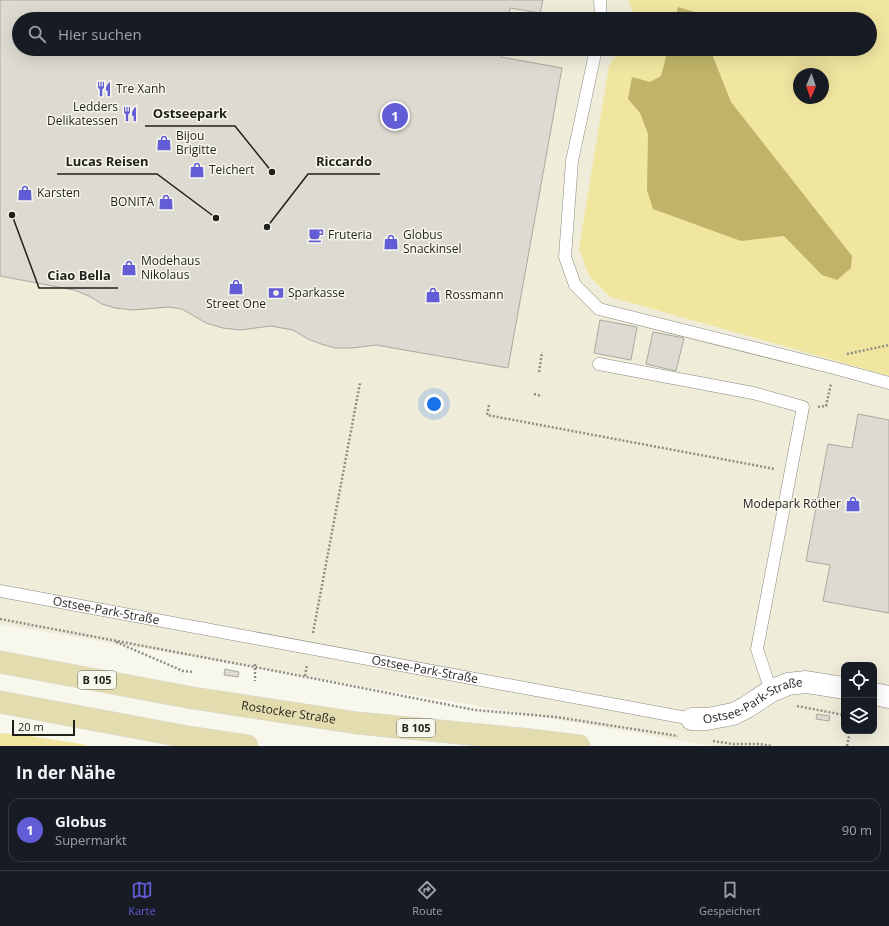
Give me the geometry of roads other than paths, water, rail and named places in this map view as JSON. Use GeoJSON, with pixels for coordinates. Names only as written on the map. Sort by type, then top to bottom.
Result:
{"type":"FeatureCollection","features":[{"type":"Feature","properties":{"kind":"main road","name":"Rostocker Straße"},"geometry":{"type":"LineString","coordinates":[[0,662],[193,698],[356,723],[580,746]]}},
{"type":"Feature","properties":{"kind":"main road"},"geometry":{"type":"LineString","coordinates":[[0,702],[193,738],[247,746]]}},
{"type":"Feature","properties":{"kind":"street","name":"Ostsee-Park-Straße"},"geometry":{"type":"LineString","coordinates":[[692,719],[707,719],[733,714],[747,707],[771,691],[788,684],[806,682],[841,688]]}},
{"type":"Feature","properties":{"kind":"street"},"geometry":{"type":"LineString","coordinates":[[877,695],[889,697]]}},
{"type":"Feature","properties":{"kind":"lane"},"geometry":{"type":"LineString","coordinates":[[600,0],[601,12]]}},
{"type":"Feature","properties":{"kind":"lane"},"geometry":{"type":"LineString","coordinates":[[594,56],[572,161],[565,257],[575,285],[599,309],[889,383]]}},
{"type":"Feature","properties":{"kind":"lane"},"geometry":{"type":"LineString","coordinates":[[599,364],[753,393],[803,407],[757,649],[771,691]]}},
{"type":"Feature","properties":{"kind":"lane","name":"Ostsee-Park-Straße"},"geometry":{"type":"LineString","coordinates":[[0,591],[692,719]]}},
{"type":"Feature","properties":{"kind":"place","name":"Tre Xanh"},"geometry":{"type":"Point","coordinates":[104,89]}},
{"type":"Feature","properties":{"kind":"place","name":"Ledders Delikatessen"},"geometry":{"type":"Point","coordinates":[130,114]}},
{"type":"Feature","properties":{"kind":"place","name":"Globus"},"geometry":{"type":"Point","coordinates":[395,116]}},
{"type":"Feature","properties":{"kind":"place","name":"Bijou Brigitte"},"geometry":{"type":"Point","coordinates":[164,143]}},
{"type":"Feature","properties":{"kind":"place","name":"Teichert"},"geometry":{"type":"Point","coordinates":[197,170]}},
{"type":"Feature","properties":{"kind":"place","name":"Ostseepark"},"geometry":{"type":"Point","coordinates":[272,172]}},
{"type":"Feature","properties":{"kind":"place","name":"Karsten"},"geometry":{"type":"Point","coordinates":[25,193]}},
{"type":"Feature","properties":{"kind":"place","name":"BONITA"},"geometry":{"type":"Point","coordinates":[166,202]}},
{"type":"Feature","properties":{"kind":"place","name":"Ciao Bella"},"geometry":{"type":"Point","coordinates":[12,215]}},
{"type":"Feature","properties":{"kind":"place","name":"Lucas Reisen"},"geometry":{"type":"Point","coordinates":[216,218]}},
{"type":"Feature","properties":{"kind":"place","name":"Riccardo"},"geometry":{"type":"Point","coordinates":[267,227]}},
{"type":"Feature","properties":{"kind":"place","name":"Fruteria"},"geometry":{"type":"Point","coordinates":[316,235]}},
{"type":"Feature","properties":{"kind":"place","name":"Globus Snackinsel"},"geometry":{"type":"Point","coordinates":[391,242]}},
{"type":"Feature","properties":{"kind":"place","name":"Modehaus Nikolaus"},"geometry":{"type":"Point","coordinates":[129,268]}},
{"type":"Feature","properties":{"kind":"place","name":"Street One"},"geometry":{"type":"Point","coordinates":[236,287]}},
{"type":"Feature","properties":{"kind":"place","name":"Sparkasse"},"geometry":{"type":"Point","coordinates":[276,293]}},
{"type":"Feature","properties":{"kind":"place","name":"Rossmann"},"geometry":{"type":"Point","coordinates":[433,295]}},
{"type":"Feature","properties":{"kind":"place","name":"Modepark Röther"},"geometry":{"type":"Point","coordinates":[853,504]}}]}
